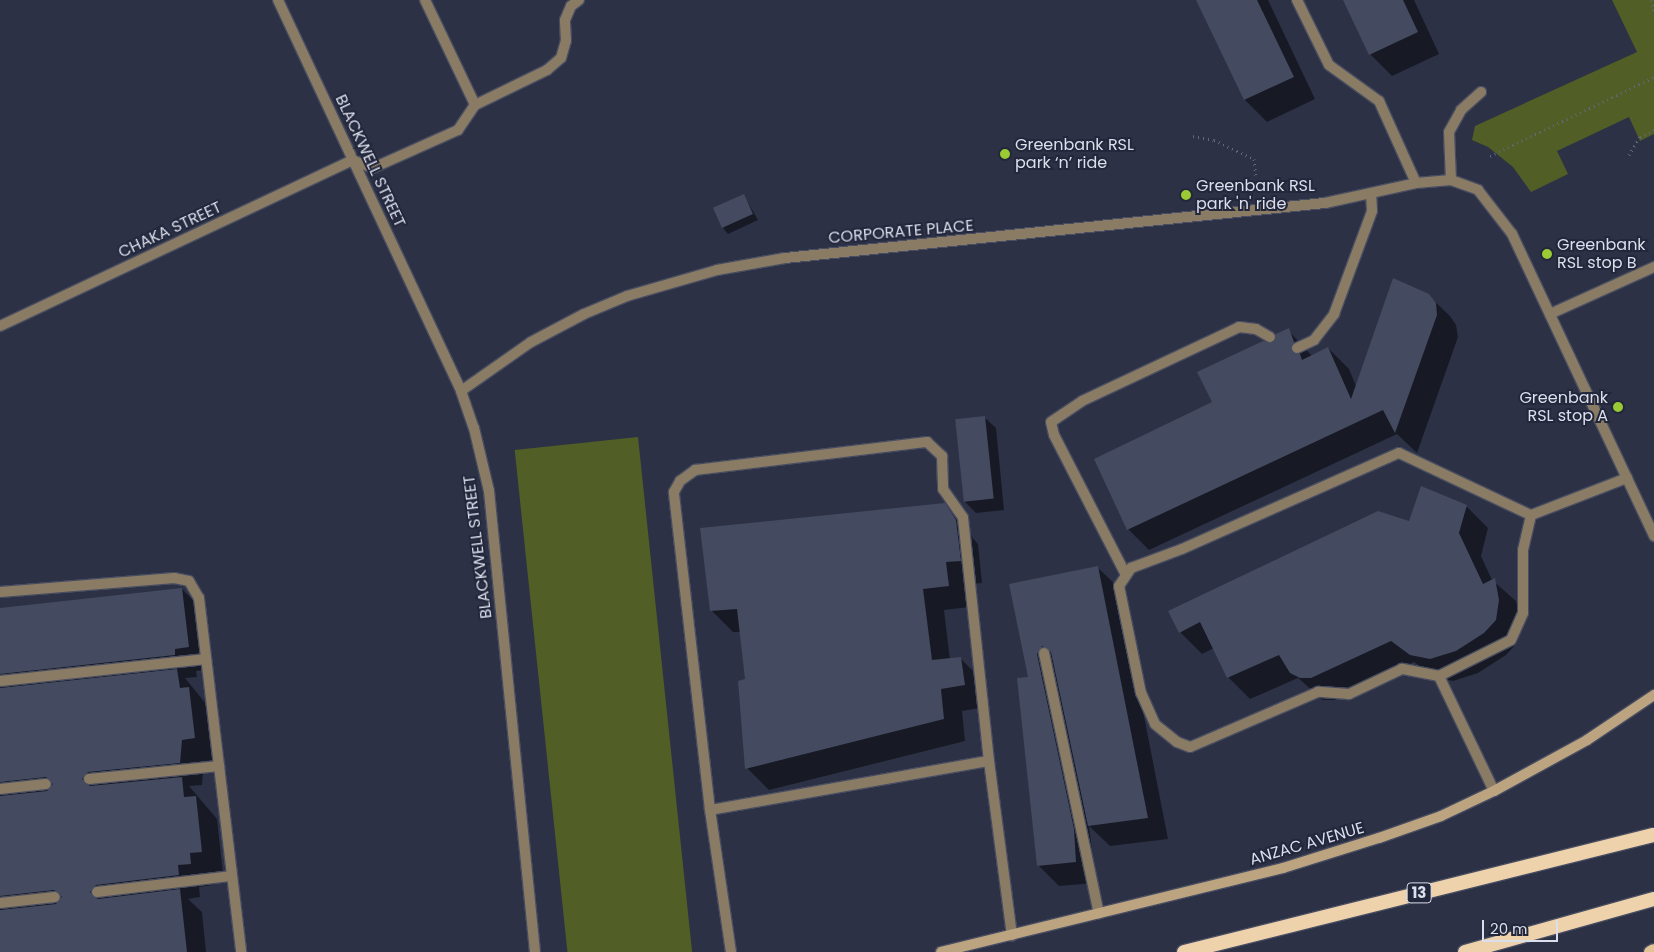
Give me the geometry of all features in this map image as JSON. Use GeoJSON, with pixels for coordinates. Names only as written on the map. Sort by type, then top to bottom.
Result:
{"type":"FeatureCollection","features":[{"type":"Feature","properties":{"kind":"highway","name":"13"},"geometry":{"type":"LineString","coordinates":[[1184,952],[1654,835]]}},
{"type":"Feature","properties":{"kind":"highway"},"geometry":{"type":"LineString","coordinates":[[1465,952],[1654,898]]}},
{"type":"Feature","properties":{"kind":"main road","name":"ANZAC AVENUE"},"geometry":{"type":"LineString","coordinates":[[941,952],[1324,857],[1441,816],[1494,791],[1587,740],[1654,695]]}},
{"type":"Feature","properties":{"kind":"main road"},"geometry":{"type":"LineString","coordinates":[[1650,952],[1654,950]]}},
{"type":"Feature","properties":{"kind":"street","name":"BLACKWELL STREET"},"geometry":{"type":"LineString","coordinates":[[278,0],[461,390],[474,428],[489,491],[535,952]]}},
{"type":"Feature","properties":{"kind":"street"},"geometry":{"type":"LineString","coordinates":[[425,0],[475,105]]}},
{"type":"Feature","properties":{"kind":"street"},"geometry":{"type":"LineString","coordinates":[[352,160],[373,168],[458,130],[475,105],[547,70],[561,58],[566,41],[565,20],[571,6],[579,0]]}},
{"type":"Feature","properties":{"kind":"street"},"geometry":{"type":"LineString","coordinates":[[1297,0],[1329,65],[1379,101],[1416,183]]}},
{"type":"Feature","properties":{"kind":"street"},"geometry":{"type":"LineString","coordinates":[[1451,180],[1449,132],[1462,110],[1482,92]]}},
{"type":"Feature","properties":{"kind":"street","name":"CHAKA STREET"},"geometry":{"type":"LineString","coordinates":[[0,326],[352,160]]}},
{"type":"Feature","properties":{"kind":"street","name":"CORPORATE PLACE"},"geometry":{"type":"LineString","coordinates":[[461,390],[531,342],[584,314],[628,296],[717,270],[784,258],[1325,203],[1416,183],[1451,180],[1478,190],[1495,209],[1512,234],[1654,536]]}},
{"type":"Feature","properties":{"kind":"street"},"geometry":{"type":"LineString","coordinates":[[1297,348],[1314,340],[1334,314],[1372,211],[1372,194]]}},
{"type":"Feature","properties":{"kind":"street"},"geometry":{"type":"LineString","coordinates":[[1550,314],[1654,267]]}},
{"type":"Feature","properties":{"kind":"street"},"geometry":{"type":"LineString","coordinates":[[1126,575],[1054,435],[1051,422],[1082,401],[1239,327],[1256,328],[1270,337]]}},
{"type":"Feature","properties":{"kind":"street"},"geometry":{"type":"LineString","coordinates":[[731,952],[710,810],[674,492],[680,481],[695,470],[927,442],[936,447],[942,456],[943,489],[963,518],[989,761],[1012,934]]}},
{"type":"Feature","properties":{"kind":"street"},"geometry":{"type":"LineString","coordinates":[[1531,515],[1523,550],[1523,614],[1511,640],[1439,676],[1402,669],[1349,694],[1318,692],[1190,747],[1177,742],[1155,724],[1141,693],[1119,586],[1131,568],[1164,557],[1399,453],[1531,515],[1627,478]]}},
{"type":"Feature","properties":{"kind":"street"},"geometry":{"type":"LineString","coordinates":[[0,592],[174,578],[190,582],[199,598],[241,952]]}},
{"type":"Feature","properties":{"kind":"street"},"geometry":{"type":"LineString","coordinates":[[1044,653],[1099,913]]}},
{"type":"Feature","properties":{"kind":"street"},"geometry":{"type":"LineString","coordinates":[[0,681],[206,660]]}},
{"type":"Feature","properties":{"kind":"street"},"geometry":{"type":"LineString","coordinates":[[1439,676],[1494,791]]}},
{"type":"Feature","properties":{"kind":"street"},"geometry":{"type":"LineString","coordinates":[[710,810],[989,761]]}},
{"type":"Feature","properties":{"kind":"street"},"geometry":{"type":"LineString","coordinates":[[89,779],[219,766]]}},
{"type":"Feature","properties":{"kind":"street"},"geometry":{"type":"LineString","coordinates":[[0,789],[46,784]]}},
{"type":"Feature","properties":{"kind":"street"},"geometry":{"type":"LineString","coordinates":[[97,892],[232,876]]}},
{"type":"Feature","properties":{"kind":"street"},"geometry":{"type":"LineString","coordinates":[[0,903],[55,897]]}},
{"type":"Feature","properties":{"kind":"path"},"geometry":{"type":"LineString","coordinates":[[1651,0],[1654,12]]}},
{"type":"Feature","properties":{"kind":"path"},"geometry":{"type":"LineString","coordinates":[[1490,156],[1654,77]]}},
{"type":"Feature","properties":{"kind":"path"},"geometry":{"type":"LineString","coordinates":[[1629,155],[1640,137],[1654,130]]}},
{"type":"Feature","properties":{"kind":"path"},"geometry":{"type":"LineString","coordinates":[[1193,136],[1214,140],[1254,159],[1256,177]]}},
{"type":"Feature","properties":{"kind":"green space"},"geometry":{"type":"Polygon","coordinates":[[[1612,0],[1654,0],[1654,134],[1640,141],[1629,117],[1557,151],[1568,174],[1531,192],[1513,167],[1488,147],[1472,140],[1475,126],[1637,52],[1612,0]]]}},
{"type":"Feature","properties":{"kind":"green space"},"geometry":{"type":"Polygon","coordinates":[[[638,437],[692,952],[567,952],[515,450],[638,437]]]}},
{"type":"Feature","properties":{"kind":"building"},"geometry":{"type":"Polygon","coordinates":[[[1196,0],[1257,0],[1294,77],[1244,100],[1196,0]]]}},
{"type":"Feature","properties":{"kind":"building"},"geometry":{"type":"Polygon","coordinates":[[[1343,0],[1403,0],[1418,32],[1369,55],[1343,0]]]}},
{"type":"Feature","properties":{"kind":"building"},"geometry":{"type":"Polygon","coordinates":[[[744,194],[753,214],[722,228],[713,208],[744,194]]]}},
{"type":"Feature","properties":{"kind":"building"},"geometry":{"type":"Polygon","coordinates":[[[1393,278],[1429,294],[1436,303],[1437,315],[1395,433],[1383,410],[1127,530],[1094,459],[1212,402],[1197,372],[1263,341],[1273,343],[1276,334],[1289,328],[1294,342],[1291,350],[1300,354],[1302,360],[1328,347],[1351,399],[1393,278]]]}},
{"type":"Feature","properties":{"kind":"building"},"geometry":{"type":"Polygon","coordinates":[[[985,416],[994,499],[964,502],[955,419],[985,416]]]}},
{"type":"Feature","properties":{"kind":"building"},"geometry":{"type":"Polygon","coordinates":[[[1421,486],[1467,505],[1459,533],[1483,584],[1495,578],[1499,600],[1496,620],[1484,633],[1456,651],[1430,659],[1410,655],[1391,641],[1311,678],[1300,678],[1290,673],[1279,655],[1227,678],[1200,622],[1179,633],[1168,611],[1378,511],[1409,521],[1421,486]]]}},
{"type":"Feature","properties":{"kind":"building"},"geometry":{"type":"Polygon","coordinates":[[[945,503],[956,520],[961,561],[946,562],[949,586],[923,589],[932,660],[961,657],[965,685],[941,689],[944,719],[745,769],[738,681],[745,679],[737,609],[710,611],[700,528],[945,503]]]}},
{"type":"Feature","properties":{"kind":"building"},"geometry":{"type":"Polygon","coordinates":[[[1098,566],[1148,818],[1088,826],[1051,652],[1042,646],[1037,654],[1074,829],[1076,862],[1037,866],[1017,678],[1028,677],[1009,584],[1098,566]]]}},
{"type":"Feature","properties":{"kind":"building"},"geometry":{"type":"Polygon","coordinates":[[[182,588],[189,647],[175,649],[175,655],[0,674],[0,608],[182,588]]]}},
{"type":"Feature","properties":{"kind":"building"},"geometry":{"type":"Polygon","coordinates":[[[177,669],[180,688],[189,687],[195,738],[182,740],[180,763],[88,772],[82,779],[90,786],[182,777],[184,797],[196,796],[202,852],[190,853],[191,864],[178,865],[179,875],[96,885],[90,892],[98,899],[180,889],[187,952],[0,952],[0,910],[56,904],[62,897],[54,890],[0,896],[0,796],[47,791],[53,784],[46,777],[0,782],[0,688],[177,669]]]}},
{"type":"Feature","properties":{"kind":"place","name":"Greenbank RSL park ‘n’ ride"},"geometry":{"type":"Point","coordinates":[1005,154]}},
{"type":"Feature","properties":{"kind":"place","name":"Greenbank RSL park 'n' ride"},"geometry":{"type":"Point","coordinates":[1186,195]}},
{"type":"Feature","properties":{"kind":"place","name":"Greenbank RSL stop B"},"geometry":{"type":"Point","coordinates":[1547,254]}},
{"type":"Feature","properties":{"kind":"place","name":"Greenbank RSL stop A"},"geometry":{"type":"Point","coordinates":[1618,407]}}]}
